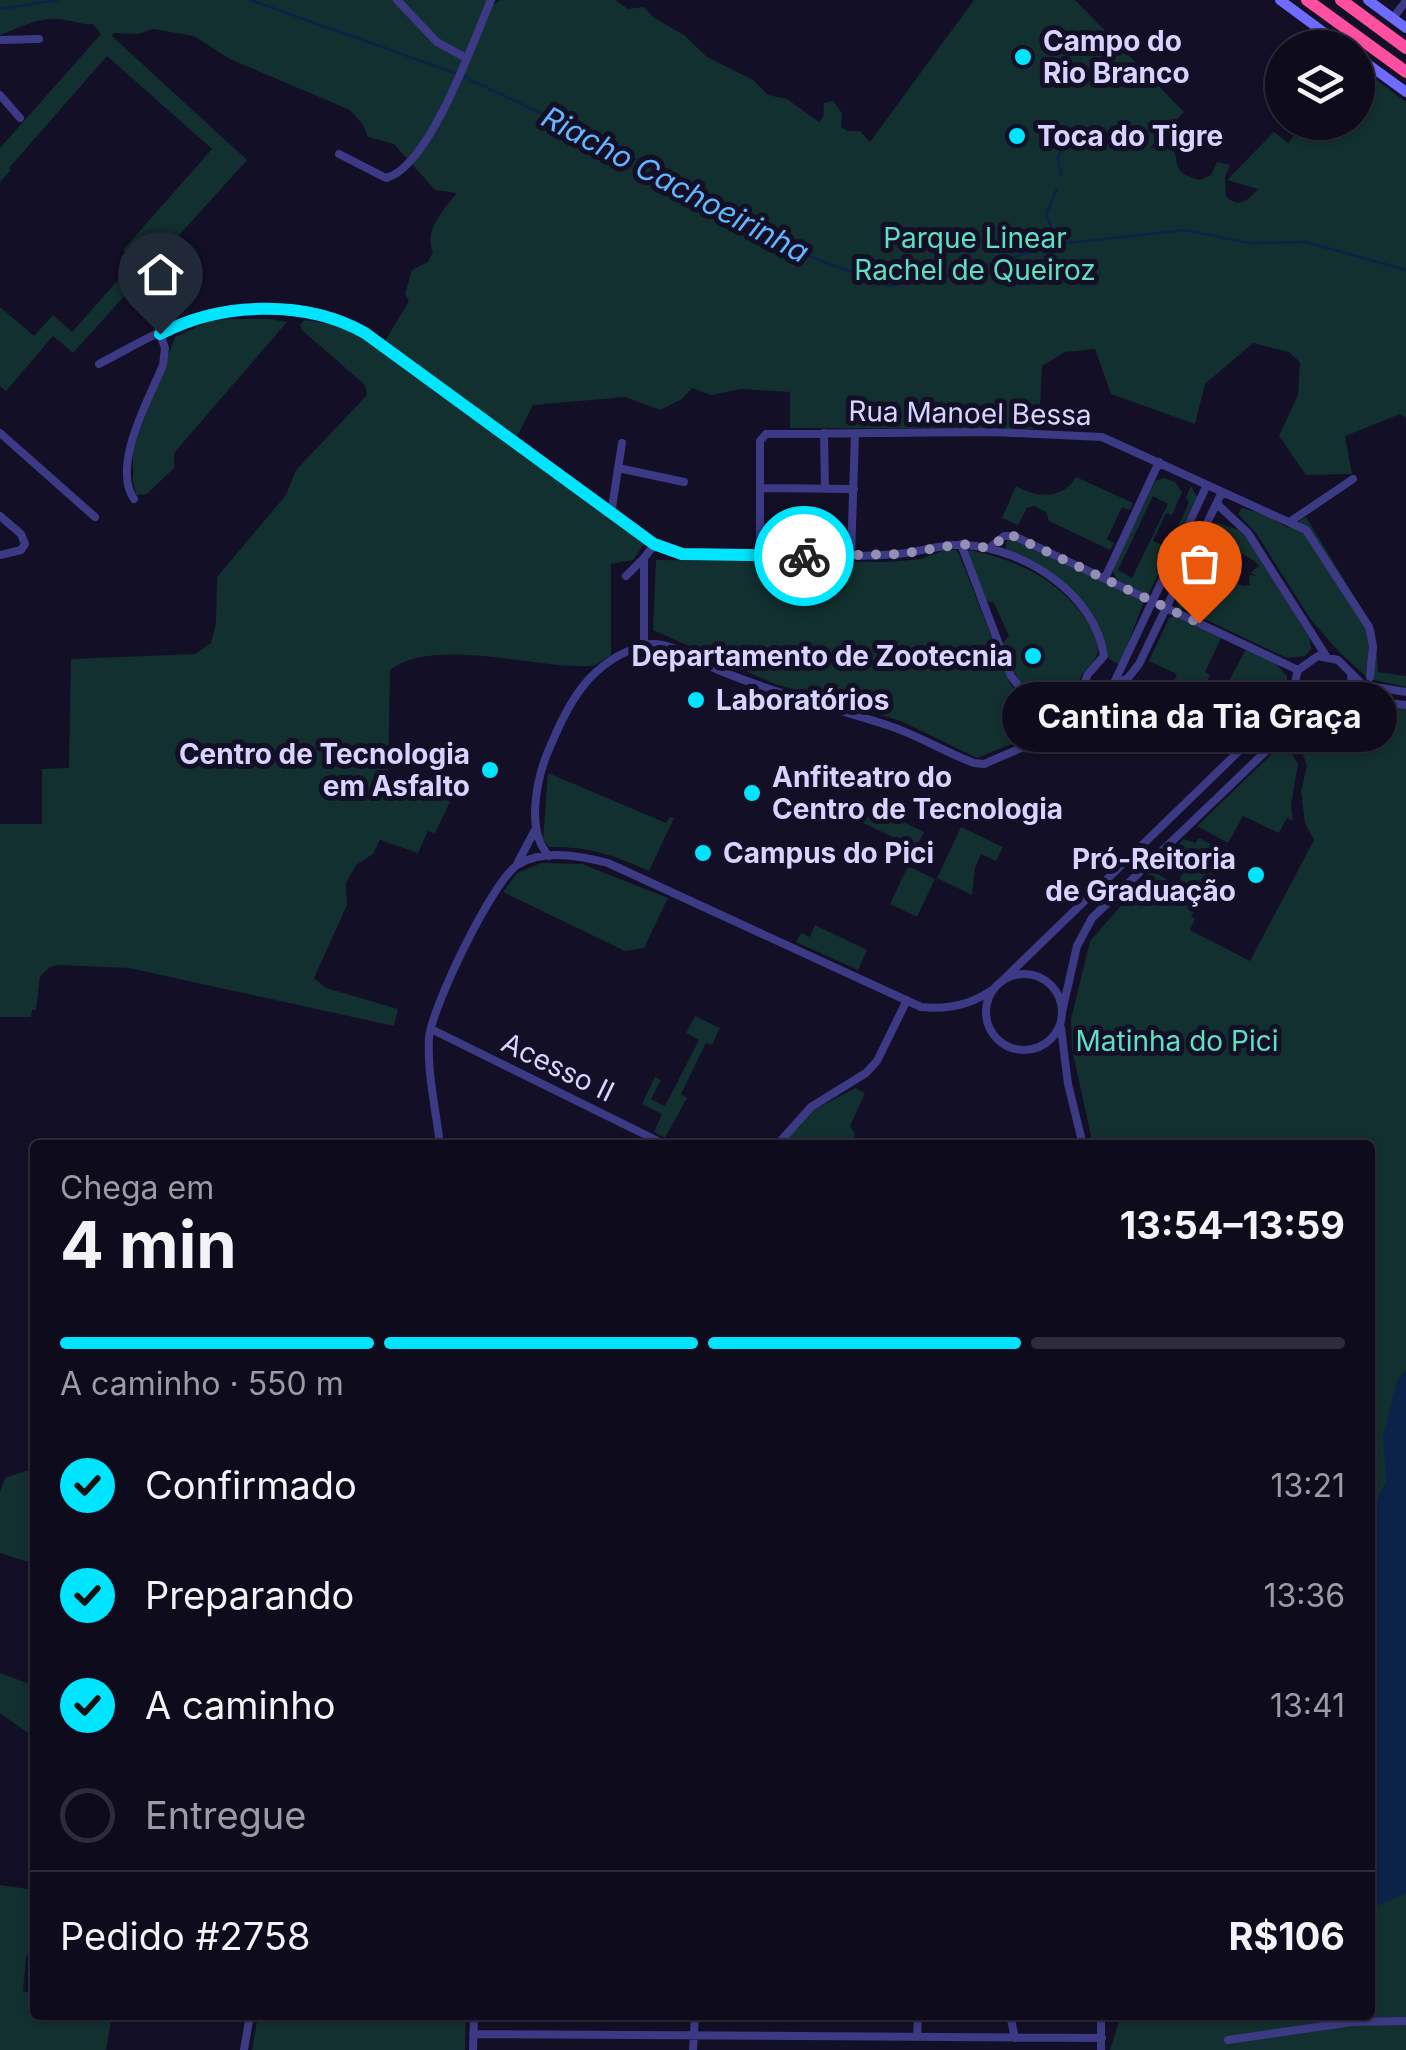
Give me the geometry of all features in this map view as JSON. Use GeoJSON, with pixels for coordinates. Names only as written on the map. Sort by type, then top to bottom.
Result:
{"type":"FeatureCollection","features":[{"type":"Feature","properties":{"kind":"highway"},"geometry":{"type":"LineString","coordinates":[[1307,0],[1406,72]]}},
{"type":"Feature","properties":{"kind":"highway"},"geometry":{"type":"LineString","coordinates":[[1341,0],[1406,48]]}},
{"type":"Feature","properties":{"kind":"main road"},"geometry":{"type":"LineString","coordinates":[[1280,0],[1321,30]]}},
{"type":"Feature","properties":{"kind":"main road"},"geometry":{"type":"LineString","coordinates":[[1368,0],[1406,28]]}},
{"type":"Feature","properties":{"kind":"main road"},"geometry":{"type":"LineString","coordinates":[[1375,69],[1406,92]]}},
{"type":"Feature","properties":{"kind":"street"},"geometry":{"type":"LineString","coordinates":[[397,0],[437,42],[465,61]]}},
{"type":"Feature","properties":{"kind":"street"},"geometry":{"type":"LineString","coordinates":[[339,154],[386,178],[409,164],[456,85],[492,0]]}},
{"type":"Feature","properties":{"kind":"street"},"geometry":{"type":"LineString","coordinates":[[1393,18],[1406,1]]}},
{"type":"Feature","properties":{"kind":"street"},"geometry":{"type":"LineString","coordinates":[[0,40],[39,39]]}},
{"type":"Feature","properties":{"kind":"street"},"geometry":{"type":"LineString","coordinates":[[0,96],[20,118]]}},
{"type":"Feature","properties":{"kind":"street"},"geometry":{"type":"LineString","coordinates":[[98,364],[193,318],[227,311],[308,313],[343,320],[654,544],[682,554],[852,557],[961,544],[989,548],[1041,570],[1071,595],[1102,640],[1104,656],[1088,674],[1084,686],[1090,699],[1103,700]]}},
{"type":"Feature","properties":{"kind":"street"},"geometry":{"type":"LineString","coordinates":[[134,498],[127,487],[126,466],[162,365],[165,348],[160,334]]}},
{"type":"Feature","properties":{"kind":"street"},"geometry":{"type":"LineString","coordinates":[[0,433],[95,517]]}},
{"type":"Feature","properties":{"kind":"street"},"geometry":{"type":"LineString","coordinates":[[824,433],[824,489]]}},
{"type":"Feature","properties":{"kind":"street","name":"Rua Manoel Bessa"},"geometry":{"type":"LineString","coordinates":[[760,488],[760,441],[766,434],[1090,435],[1117,442],[1292,521]]}},
{"type":"Feature","properties":{"kind":"street"},"geometry":{"type":"LineString","coordinates":[[852,557],[855,434]]}},
{"type":"Feature","properties":{"kind":"street"},"geometry":{"type":"LineString","coordinates":[[611,514],[622,443]]}},
{"type":"Feature","properties":{"kind":"street"},"geometry":{"type":"LineString","coordinates":[[1105,578],[1159,462]]}},
{"type":"Feature","properties":{"kind":"street"},"geometry":{"type":"LineString","coordinates":[[618,468],[684,482]]}},
{"type":"Feature","properties":{"kind":"street"},"geometry":{"type":"LineString","coordinates":[[1354,479],[1292,521],[1316,542],[1368,627],[1373,646],[1370,677]]}},
{"type":"Feature","properties":{"kind":"street"},"geometry":{"type":"LineString","coordinates":[[549,856],[540,845],[536,826],[542,768],[583,683],[601,668],[644,645],[662,645],[754,685],[892,727],[974,764],[984,764],[1086,720],[1114,685],[1207,485]]}},
{"type":"Feature","properties":{"kind":"street"},"geometry":{"type":"LineString","coordinates":[[760,556],[760,488],[854,489]]}},
{"type":"Feature","properties":{"kind":"street"},"geometry":{"type":"LineString","coordinates":[[1114,685],[1136,670],[1222,492]]}},
{"type":"Feature","properties":{"kind":"street"},"geometry":{"type":"LineString","coordinates":[[1216,504],[1248,533],[1326,656]]}},
{"type":"Feature","properties":{"kind":"street"},"geometry":{"type":"LineString","coordinates":[[0,516],[21,534],[25,544],[21,550],[0,555]]}},
{"type":"Feature","properties":{"kind":"street"},"geometry":{"type":"LineString","coordinates":[[989,548],[1004,536],[1014,536],[1298,670]]}},
{"type":"Feature","properties":{"kind":"street"},"geometry":{"type":"LineString","coordinates":[[626,576],[654,544]]}},
{"type":"Feature","properties":{"kind":"street"},"geometry":{"type":"LineString","coordinates":[[961,544],[1012,676],[1054,733]]}},
{"type":"Feature","properties":{"kind":"street"},"geometry":{"type":"LineString","coordinates":[[644,558],[644,645]]}},
{"type":"Feature","properties":{"kind":"street"},"geometry":{"type":"LineString","coordinates":[[517,864],[549,856],[582,856],[608,863],[920,1006],[944,1010],[960,1006],[1004,980],[1289,700],[1298,670],[1311,658],[1326,656],[1338,660],[1363,685],[1406,692]]}},
{"type":"Feature","properties":{"kind":"street"},"geometry":{"type":"LineString","coordinates":[[1098,667],[1114,685]]}},
{"type":"Feature","properties":{"kind":"street"},"geometry":{"type":"LineString","coordinates":[[1340,709],[1352,690],[1351,674]]}},
{"type":"Feature","properties":{"kind":"street"},"geometry":{"type":"LineString","coordinates":[[1295,688],[1307,708],[1323,714]]}},
{"type":"Feature","properties":{"kind":"street"},"geometry":{"type":"LineString","coordinates":[[1082,1140],[1068,1084],[1061,1024],[1077,946],[1092,918],[1299,721],[1366,701],[1406,705]]}},
{"type":"Feature","properties":{"kind":"street"},"geometry":{"type":"LineString","coordinates":[[1235,755],[1248,768]]}},
{"type":"Feature","properties":{"kind":"street"},"geometry":{"type":"LineString","coordinates":[[439,1140],[430,1029],[490,898],[517,864],[536,826]]}},
{"type":"Feature","properties":{"kind":"street"},"geometry":{"type":"LineString","coordinates":[[1004,980],[1026,974],[1038,977],[1057,994],[1062,1012]]}},
{"type":"Feature","properties":{"kind":"street"},"geometry":{"type":"LineString","coordinates":[[995,988],[986,1013],[989,1025],[1004,1044],[1028,1050],[1040,1046],[1050,1040],[1061,1024]]}},
{"type":"Feature","properties":{"kind":"street"},"geometry":{"type":"LineString","coordinates":[[781,1140],[811,1106],[866,1074],[907,1000]]}},
{"type":"Feature","properties":{"kind":"street","name":"Acesso II"},"geometry":{"type":"LineString","coordinates":[[430,1029],[656,1140]]}},
{"type":"Feature","properties":{"kind":"street"},"geometry":{"type":"LineString","coordinates":[[244,2050],[249,2020]]}},
{"type":"Feature","properties":{"kind":"street"},"geometry":{"type":"LineString","coordinates":[[474,2020],[474,2050]]}},
{"type":"Feature","properties":{"kind":"street"},"geometry":{"type":"LineString","coordinates":[[693,2050],[694,2020]]}},
{"type":"Feature","properties":{"kind":"street"},"geometry":{"type":"LineString","coordinates":[[917,2037],[918,2020]]}},
{"type":"Feature","properties":{"kind":"street"},"geometry":{"type":"LineString","coordinates":[[1011,2020],[1015,2038]]}},
{"type":"Feature","properties":{"kind":"street"},"geometry":{"type":"LineString","coordinates":[[1101,2050],[1102,2020]]}},
{"type":"Feature","properties":{"kind":"street"},"geometry":{"type":"LineString","coordinates":[[1228,2040],[1370,2020],[1406,2021]]}},
{"type":"Feature","properties":{"kind":"street"},"geometry":{"type":"LineString","coordinates":[[474,2034],[1102,2038]]}},
{"type":"Feature","properties":{"kind":"street"},"geometry":{"type":"LineString","coordinates":[[904,2037],[904,2050]]}},
{"type":"Feature","properties":{"kind":"street"},"geometry":{"type":"LineString","coordinates":[[1034,2038],[1036,2050]]}},
{"type":"Feature","properties":{"kind":"green space","name":"Parque Linear Rachel de Queiroz"},"geometry":{"type":"Polygon","coordinates":[[[0,0],[488,0],[494,4],[501,0],[615,0],[628,9],[644,7],[707,57],[753,80],[768,95],[787,99],[819,122],[824,103],[833,101],[842,113],[841,127],[860,131],[870,142],[974,0],[1075,0],[1184,112],[1149,149],[1169,144],[1179,169],[1200,180],[1211,175],[1217,162],[1230,165],[1225,177],[1226,196],[1239,203],[1258,189],[1227,180],[1266,140],[1375,140],[1375,79],[1406,102],[1406,418],[1400,414],[1345,436],[1352,474],[1306,475],[1279,436],[1298,395],[1300,362],[1289,352],[1253,343],[1205,384],[1195,424],[1111,394],[1095,349],[1065,352],[1042,366],[1039,429],[790,428],[790,392],[741,389],[711,395],[692,388],[682,399],[660,410],[625,397],[533,405],[516,439],[441,384],[436,389],[644,544],[633,560],[611,564],[611,655],[598,663],[568,666],[486,656],[432,655],[409,660],[390,670],[388,780],[398,777],[398,784],[424,784],[450,802],[435,833],[428,831],[418,853],[380,840],[373,854],[356,865],[346,883],[347,905],[314,978],[326,988],[398,1009],[394,1026],[129,968],[59,965],[40,976],[36,1010],[32,1010],[31,1017],[0,1017],[0,824],[42,824],[42,769],[69,768],[71,659],[195,654],[211,643],[216,623],[217,577],[286,495],[296,470],[367,395],[365,385],[302,330],[300,324],[305,320],[346,330],[402,364],[408,360],[385,341],[409,301],[405,294],[412,270],[428,262],[433,252],[433,228],[457,193],[435,190],[394,144],[368,137],[350,110],[230,59],[194,36],[153,29],[138,34],[114,33],[112,36],[247,160],[73,353],[53,336],[6,391],[0,386],[0,307],[34,336],[53,315],[72,332],[135,261],[123,250],[212,149],[107,56],[0,182],[0,148],[101,34],[93,24],[51,19],[0,35],[0,0]]]}},
{"type":"Feature","properties":{"kind":"green space"},"geometry":{"type":"Polygon","coordinates":[[[208,322],[287,322],[174,453],[174,468],[147,494],[136,495],[133,449],[175,337],[208,322]]]}},
{"type":"Feature","properties":{"kind":"green space"},"geometry":{"type":"Polygon","coordinates":[[[1076,477],[1133,503],[1130,510],[1122,507],[1107,539],[1114,543],[1110,550],[1049,521],[1046,512],[1034,506],[1027,508],[1018,525],[1002,518],[1016,486],[1049,495],[1064,490],[1076,477]]]}},
{"type":"Feature","properties":{"kind":"green space"},"geometry":{"type":"Polygon","coordinates":[[[1164,478],[1175,482],[1182,492],[1172,515],[1166,513],[1153,541],[1168,547],[1189,503],[1186,497],[1191,486],[1197,497],[1148,595],[1117,580],[1112,570],[1155,481],[1164,478]],[[1153,496],[1118,570],[1132,578],[1168,504],[1153,496]]]}},
{"type":"Feature","properties":{"kind":"green space"},"geometry":{"type":"Polygon","coordinates":[[[1242,508],[1266,515],[1288,528],[1306,517],[1375,631],[1378,672],[1406,676],[1406,687],[1369,679],[1340,653],[1311,620],[1256,533],[1238,514],[1242,508]]]}},
{"type":"Feature","properties":{"kind":"green space"},"geometry":{"type":"Polygon","coordinates":[[[1218,523],[1239,530],[1248,539],[1310,639],[1311,649],[1305,656],[1287,658],[1179,607],[1177,602],[1218,523]],[[1214,538],[1200,568],[1243,586],[1250,585],[1249,575],[1257,576],[1250,573],[1259,566],[1214,538]]]}},
{"type":"Feature","properties":{"kind":"green space"},"geometry":{"type":"Polygon","coordinates":[[[1010,538],[1144,601],[1120,665],[1109,659],[1094,620],[1073,590],[1044,568],[1006,549],[1010,538]]]}},
{"type":"Feature","properties":{"kind":"green space"},"geometry":{"type":"Polygon","coordinates":[[[956,550],[959,554],[1010,684],[1047,726],[1046,730],[977,758],[901,721],[775,684],[653,630],[656,560],[890,562],[921,559],[956,550]]]}},
{"type":"Feature","properties":{"kind":"green space"},"geometry":{"type":"Polygon","coordinates":[[[969,550],[1032,572],[1059,590],[1082,614],[1098,644],[1095,658],[1079,681],[1087,715],[1057,727],[1033,688],[1024,692],[1002,644],[1009,636],[994,603],[986,601],[969,550]]]}},
{"type":"Feature","properties":{"kind":"green space"},"geometry":{"type":"Polygon","coordinates":[[[1174,616],[1221,638],[1193,712],[1165,699],[1177,674],[1149,661],[1169,618],[1174,616]]]}},
{"type":"Feature","properties":{"kind":"green space"},"geometry":{"type":"Polygon","coordinates":[[[1246,649],[1274,662],[1287,676],[1287,691],[1264,716],[1222,694],[1246,649]]]}},
{"type":"Feature","properties":{"kind":"green space","name":"Matinha do Pici"},"geometry":{"type":"Polygon","coordinates":[[[1376,706],[1406,709],[1406,2050],[1110,2050],[1119,2020],[1375,2020],[1375,1140],[1092,1140],[1072,1049],[1071,1019],[1090,941],[1152,870],[1172,883],[1179,882],[1182,874],[1164,859],[1184,839],[1195,843],[1199,838],[1224,851],[1221,858],[1216,856],[1214,861],[1218,864],[1191,917],[1195,919],[1190,930],[1250,961],[1314,840],[1305,823],[1301,792],[1307,765],[1294,733],[1313,723],[1376,706]]]}},
{"type":"Feature","properties":{"kind":"green space"},"geometry":{"type":"Polygon","coordinates":[[[1276,750],[1291,752],[1298,764],[1291,805],[1293,821],[1287,818],[1279,833],[1243,816],[1228,843],[1197,826],[1276,750]]]}},
{"type":"Feature","properties":{"kind":"green space"},"geometry":{"type":"Polygon","coordinates":[[[548,773],[666,823],[674,818],[649,871],[600,853],[549,847],[543,839],[548,773]]]}},
{"type":"Feature","properties":{"kind":"green space"},"geometry":{"type":"Polygon","coordinates":[[[867,805],[924,832],[916,848],[859,821],[867,805]]]}},
{"type":"Feature","properties":{"kind":"green space"},"geometry":{"type":"Polygon","coordinates":[[[961,827],[1003,847],[996,861],[981,854],[972,895],[937,878],[961,827]]]}},
{"type":"Feature","properties":{"kind":"green space"},"geometry":{"type":"Polygon","coordinates":[[[541,863],[582,864],[668,898],[644,948],[625,951],[503,892],[517,873],[541,863]]]}},
{"type":"Feature","properties":{"kind":"green space"},"geometry":{"type":"Polygon","coordinates":[[[908,866],[935,879],[917,917],[890,904],[908,866]]]}},
{"type":"Feature","properties":{"kind":"green space"},"geometry":{"type":"Polygon","coordinates":[[[815,925],[867,950],[858,970],[796,942],[801,933],[810,937],[815,925]]]}},
{"type":"Feature","properties":{"kind":"green space"},"geometry":{"type":"Polygon","coordinates":[[[695,1016],[720,1028],[712,1045],[706,1043],[681,1094],[687,1098],[665,1138],[654,1132],[662,1114],[642,1104],[655,1077],[661,1080],[651,1099],[665,1106],[699,1040],[686,1033],[695,1016]]]}},
{"type":"Feature","properties":{"kind":"green space"},"geometry":{"type":"Polygon","coordinates":[[[855,1088],[865,1093],[850,1126],[853,1140],[786,1140],[812,1111],[855,1088]]]}},
{"type":"Feature","properties":{"kind":"green space"},"geometry":{"type":"Polygon","coordinates":[[[30,1470],[30,1562],[0,1553],[0,1492],[5,1478],[30,1470]]]}},
{"type":"Feature","properties":{"kind":"green space"},"geometry":{"type":"Polygon","coordinates":[[[0,1673],[30,1684],[30,1734],[0,1713],[0,1673]]]}},
{"type":"Feature","properties":{"kind":"green space"},"geometry":{"type":"Polygon","coordinates":[[[0,1885],[30,1889],[30,1946],[23,1991],[30,1993],[30,2020],[111,2020],[106,2050],[0,2050],[0,1885]]]}},
{"type":"Feature","properties":{"kind":"green space"},"geometry":{"type":"Polygon","coordinates":[[[257,2020],[466,2020],[465,2050],[252,2050],[257,2020]]]}},
{"type":"Feature","properties":{"kind":"water"},"geometry":{"type":"Polygon","coordinates":[[[1406,1369],[1406,1893],[1375,1910],[1375,1505],[1386,1482],[1383,1436],[1397,1381],[1406,1369]]]}},
{"type":"Feature","properties":{"kind":"waterway","name":"Riacho Cachoeirinha"},"geometry":{"type":"LineString","coordinates":[[0,9],[58,0]]}},
{"type":"Feature","properties":{"kind":"waterway","name":"Riacho Cachoeirinha"},"geometry":{"type":"LineString","coordinates":[[250,0],[455,73]]}},
{"type":"Feature","properties":{"kind":"waterway","name":"Riacho Cachoeirinha"},"geometry":{"type":"LineString","coordinates":[[463,76],[636,159],[808,256],[890,286],[955,274],[1058,244],[1184,230],[1250,243],[1306,242],[1406,270]]}},
{"type":"Feature","properties":{"kind":"waterway"},"geometry":{"type":"LineString","coordinates":[[1061,176],[1058,156],[1064,148]]}},
{"type":"Feature","properties":{"kind":"waterway"},"geometry":{"type":"LineString","coordinates":[[1057,189],[1046,214],[1058,243]]}},
{"type":"Feature","properties":{"kind":"way so far"},"geometry":{"type":"LineString","coordinates":[[804,556],[901,554],[961,544],[989,548],[1009,534],[1199,623]]}},
{"type":"Feature","properties":{"kind":"place","name":"Campo do Rio Branco"},"geometry":{"type":"Point","coordinates":[1023,57]}},
{"type":"Feature","properties":{"kind":"place","name":"Toca do Tigre"},"geometry":{"type":"Point","coordinates":[1017,136]}},
{"type":"Feature","properties":{"kind":"place","name":"Cantina da Tia Graça"},"geometry":{"type":"Point","coordinates":[1199,623]}},
{"type":"Feature","properties":{"kind":"place","name":"Departamento de Zootecnia"},"geometry":{"type":"Point","coordinates":[1033,656]}},
{"type":"Feature","properties":{"kind":"place","name":"Laboratórios"},"geometry":{"type":"Point","coordinates":[696,700]}},
{"type":"Feature","properties":{"kind":"place","name":"Centro de Tecnologia em Asfalto"},"geometry":{"type":"Point","coordinates":[490,770]}},
{"type":"Feature","properties":{"kind":"place","name":"Anfiteatro do Centro de Tecnologia"},"geometry":{"type":"Point","coordinates":[752,793]}},
{"type":"Feature","properties":{"kind":"place","name":"Campus do Pici"},"geometry":{"type":"Point","coordinates":[703,853]}},
{"type":"Feature","properties":{"kind":"place","name":"Pró-Reitoria de Graduação"},"geometry":{"type":"Point","coordinates":[1256,875]}},
{"type":"Feature","properties":{"kind":"route"},"geometry":{"type":"LineString","coordinates":[[160,334],[193,318],[227,311],[276,310],[343,320],[654,544],[682,554],[804,556]]}}]}
